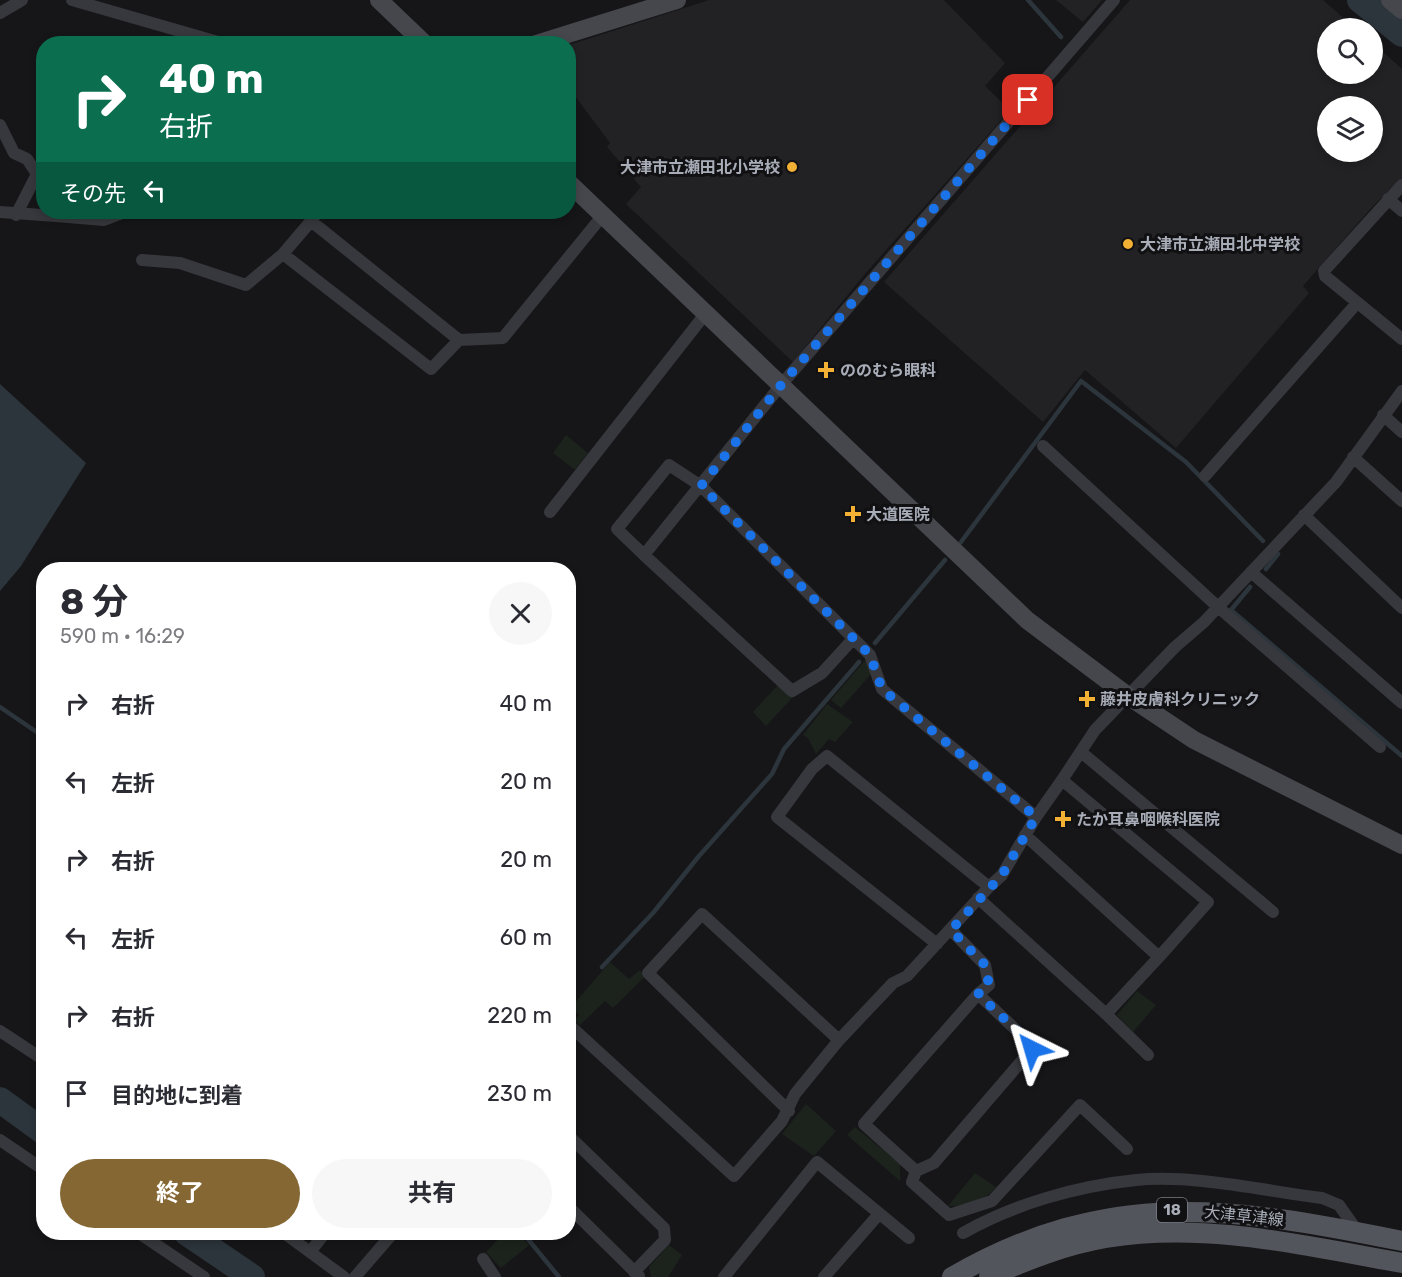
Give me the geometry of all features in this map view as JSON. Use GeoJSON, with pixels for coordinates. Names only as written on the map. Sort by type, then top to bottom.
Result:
{"type":"FeatureCollection","features":[{"type":"Feature","properties":{"kind":"main road","name":"大津草津線"},"geometry":{"type":"LineString","coordinates":[[952,1277],[990,1257],[1052,1233],[1120,1216],[1152,1212],[1220,1211],[1254,1214],[1402,1241]]}},
{"type":"Feature","properties":{"kind":"main road","name":"大津草津線"},"geometry":{"type":"LineString","coordinates":[[989,1277],[1073,1245],[1105,1238],[1168,1232],[1201,1232],[1269,1240],[1393,1267]]}},
{"type":"Feature","properties":{"kind":"main road"},"geometry":{"type":"LineString","coordinates":[[1393,1267],[1402,1241]]}},
{"type":"Feature","properties":{"kind":"street"},"geometry":{"type":"LineString","coordinates":[[0,14],[22,0]]}},
{"type":"Feature","properties":{"kind":"street"},"geometry":{"type":"LineString","coordinates":[[72,0],[197,36]]}},
{"type":"Feature","properties":{"kind":"street"},"geometry":{"type":"LineString","coordinates":[[379,0],[417,36]]}},
{"type":"Feature","properties":{"kind":"street"},"geometry":{"type":"LineString","coordinates":[[562,36],[677,0]]}},
{"type":"Feature","properties":{"kind":"street"},"geometry":{"type":"LineString","coordinates":[[644,555],[781,385],[1114,0]]}},
{"type":"Feature","properties":{"kind":"street"},"geometry":{"type":"LineString","coordinates":[[1390,0],[1402,10]]}},
{"type":"Feature","properties":{"kind":"street"},"geometry":{"type":"LineString","coordinates":[[0,125],[14,153],[27,159],[36,172]]}},
{"type":"Feature","properties":{"kind":"street"},"geometry":{"type":"LineString","coordinates":[[16,215],[36,176]]}},
{"type":"Feature","properties":{"kind":"street"},"geometry":{"type":"LineString","coordinates":[[1402,185],[1324,271],[1325,276],[1402,339]]}},
{"type":"Feature","properties":{"kind":"street"},"geometry":{"type":"LineString","coordinates":[[576,190],[1027,620],[1128,696],[1194,740],[1402,844]]}},
{"type":"Feature","properties":{"kind":"street"},"geometry":{"type":"LineString","coordinates":[[1388,199],[1402,211]]}},
{"type":"Feature","properties":{"kind":"street"},"geometry":{"type":"LineString","coordinates":[[0,212],[16,215],[36,215]]}},
{"type":"Feature","properties":{"kind":"street"},"geometry":{"type":"LineString","coordinates":[[318,219],[459,340],[503,338],[603,215]]}},
{"type":"Feature","properties":{"kind":"street"},"geometry":{"type":"LineString","coordinates":[[142,260],[180,263],[246,285],[283,254],[312,219]]}},
{"type":"Feature","properties":{"kind":"street"},"geometry":{"type":"LineString","coordinates":[[283,254],[431,369],[459,340]]}},
{"type":"Feature","properties":{"kind":"street"},"geometry":{"type":"LineString","coordinates":[[1205,476],[1357,303]]}},
{"type":"Feature","properties":{"kind":"street"},"geometry":{"type":"LineString","coordinates":[[550,512],[706,313]]}},
{"type":"Feature","properties":{"kind":"street"},"geometry":{"type":"LineString","coordinates":[[576,1031],[734,1176],[789,1111],[795,1094],[838,1040],[893,983],[908,976],[978,898],[1002,875],[1036,817],[1095,730],[1174,646],[1218,607],[1335,482],[1402,391]]}},
{"type":"Feature","properties":{"kind":"street"},"geometry":{"type":"LineString","coordinates":[[1383,415],[1402,432]]}},
{"type":"Feature","properties":{"kind":"street"},"geometry":{"type":"LineString","coordinates":[[1043,446],[1218,607],[1380,747]]}},
{"type":"Feature","properties":{"kind":"street"},"geometry":{"type":"LineString","coordinates":[[1353,457],[1402,501]]}},
{"type":"Feature","properties":{"kind":"street"},"geometry":{"type":"LineString","coordinates":[[853,639],[822,673],[792,691],[616,529],[669,465],[701,486],[870,655],[882,689],[1036,817]]}},
{"type":"Feature","properties":{"kind":"street"},"geometry":{"type":"LineString","coordinates":[[1304,515],[1402,608]]}},
{"type":"Feature","properties":{"kind":"street"},"geometry":{"type":"LineString","coordinates":[[1251,572],[1402,703]]}},
{"type":"Feature","properties":{"kind":"street"},"geometry":{"type":"LineString","coordinates":[[1081,752],[1273,912]]}},
{"type":"Feature","properties":{"kind":"street"},"geometry":{"type":"LineString","coordinates":[[937,944],[777,817],[812,769],[826,756],[990,887]]}},
{"type":"Feature","properties":{"kind":"street"},"geometry":{"type":"LineString","coordinates":[[1062,780],[1208,902],[1106,1014]]}},
{"type":"Feature","properties":{"kind":"street"},"geometry":{"type":"LineString","coordinates":[[1025,835],[1159,957]]}},
{"type":"Feature","properties":{"kind":"street"},"geometry":{"type":"LineString","coordinates":[[978,898],[1148,1054]]}},
{"type":"Feature","properties":{"kind":"street"},"geometry":{"type":"LineString","coordinates":[[789,1111],[648,973],[702,914],[717,925],[838,1040]]}},
{"type":"Feature","properties":{"kind":"street"},"geometry":{"type":"LineString","coordinates":[[916,1171],[864,1124],[978,994],[989,985],[985,965],[951,930]]}},
{"type":"Feature","properties":{"kind":"street"},"geometry":{"type":"LineString","coordinates":[[978,994],[1032,1045],[1032,1049],[934,1163],[916,1171],[912,1182],[949,1215],[992,1201],[1080,1105],[1127,1149]]}},
{"type":"Feature","properties":{"kind":"street"},"geometry":{"type":"LineString","coordinates":[[0,1031],[36,1055]]}},
{"type":"Feature","properties":{"kind":"street"},"geometry":{"type":"LineString","coordinates":[[0,1140],[36,1165]]}},
{"type":"Feature","properties":{"kind":"street"},"geometry":{"type":"LineString","coordinates":[[576,1143],[664,1228],[665,1240],[637,1274],[576,1214]]}},
{"type":"Feature","properties":{"kind":"street"},"geometry":{"type":"LineString","coordinates":[[724,1277],[817,1162],[909,1238]]}},
{"type":"Feature","properties":{"kind":"street"},"geometry":{"type":"LineString","coordinates":[[963,1233],[991,1217],[1030,1203],[1137,1180],[1184,1180],[1322,1198],[1339,1205],[1358,1232]]}},
{"type":"Feature","properties":{"kind":"street"},"geometry":{"type":"LineString","coordinates":[[824,1277],[879,1214]]}},
{"type":"Feature","properties":{"kind":"street"},"geometry":{"type":"LineString","coordinates":[[149,1240],[204,1277]]}},
{"type":"Feature","properties":{"kind":"street"},"geometry":{"type":"LineString","coordinates":[[294,1240],[344,1277]]}},
{"type":"Feature","properties":{"kind":"street"},"geometry":{"type":"LineString","coordinates":[[310,1252],[319,1240]]}},
{"type":"Feature","properties":{"kind":"street"},"geometry":{"type":"LineString","coordinates":[[355,1277],[387,1240]]}},
{"type":"Feature","properties":{"kind":"street"},"geometry":{"type":"LineString","coordinates":[[483,1259],[495,1277]]}},
{"type":"Feature","properties":{"kind":"shaded area","name":"大津市立瀬田北小学校"},"geometry":{"type":"Polygon","coordinates":[[[709,0],[944,0],[1005,63],[985,86],[1010,110],[864,275],[793,362],[626,204],[641,187],[607,147],[610,143],[576,97],[576,43],[709,0]]]}},
{"type":"Feature","properties":{"kind":"shaded area"},"geometry":{"type":"Polygon","coordinates":[[[1056,0],[1102,0],[1083,22],[1056,0]]]}},
{"type":"Feature","properties":{"kind":"shaded area","name":"大津市立瀬田北中学校"},"geometry":{"type":"Polygon","coordinates":[[[1130,0],[1323,0],[1344,18],[1317,18],[1317,84],[1383,84],[1383,52],[1402,69],[1402,178],[1373,206],[1303,286],[1309,293],[1176,448],[1085,370],[1043,422],[884,282],[1130,0]]]}},
{"type":"Feature","properties":{"kind":"shaded area"},"geometry":{"type":"Polygon","coordinates":[[[0,384],[86,463],[21,566],[0,591],[0,384]]]}},
{"type":"Feature","properties":{"kind":"shaded area"},"geometry":{"type":"Polygon","coordinates":[[[566,435],[588,453],[575,470],[553,453],[566,435]]]}},
{"type":"Feature","properties":{"kind":"shaded area"},"geometry":{"type":"Polygon","coordinates":[[[866,659],[872,673],[841,708],[831,700],[866,659]]]}},
{"type":"Feature","properties":{"kind":"shaded area"},"geometry":{"type":"Polygon","coordinates":[[[778,685],[793,697],[766,726],[753,712],[778,685]]]}},
{"type":"Feature","properties":{"kind":"shaded area"},"geometry":{"type":"Polygon","coordinates":[[[827,704],[853,722],[835,742],[829,739],[816,754],[808,738],[803,735],[827,704]]]}},
{"type":"Feature","properties":{"kind":"shaded area"},"geometry":{"type":"Polygon","coordinates":[[[610,962],[629,979],[640,970],[645,976],[613,1008],[605,1001],[580,1025],[576,1021],[579,1015],[576,1011],[576,1001],[610,962]]]}},
{"type":"Feature","properties":{"kind":"shaded area"},"geometry":{"type":"Polygon","coordinates":[[[1137,991],[1156,1005],[1133,1032],[1117,1015],[1137,991]]]}},
{"type":"Feature","properties":{"kind":"shaded area"},"geometry":{"type":"Polygon","coordinates":[[[806,1104],[836,1131],[814,1156],[782,1134],[806,1104]]]}},
{"type":"Feature","properties":{"kind":"shaded area"},"geometry":{"type":"Polygon","coordinates":[[[855,1127],[900,1164],[900,1181],[847,1135],[855,1127]]]}},
{"type":"Feature","properties":{"kind":"shaded area"},"geometry":{"type":"Polygon","coordinates":[[[975,1173],[996,1187],[986,1196],[974,1202],[948,1206],[975,1173]]]}},
{"type":"Feature","properties":{"kind":"shaded area"},"geometry":{"type":"Polygon","coordinates":[[[497,1240],[524,1240],[529,1245],[501,1268],[486,1252],[497,1240]]]}},
{"type":"Feature","properties":{"kind":"shaded area"},"geometry":{"type":"Polygon","coordinates":[[[669,1245],[682,1255],[668,1277],[651,1277],[649,1267],[669,1245]]]}},
{"type":"Feature","properties":{"kind":"waterway"},"geometry":{"type":"LineString","coordinates":[[1028,0],[1061,37]]}},
{"type":"Feature","properties":{"kind":"waterway"},"geometry":{"type":"LineString","coordinates":[[1360,0],[1402,34]]}},
{"type":"Feature","properties":{"kind":"waterway"},"geometry":{"type":"LineString","coordinates":[[961,542],[1081,381],[1186,462],[1263,541]]}},
{"type":"Feature","properties":{"kind":"waterway"},"geometry":{"type":"LineString","coordinates":[[1266,569],[1278,554]]}},
{"type":"Feature","properties":{"kind":"waterway"},"geometry":{"type":"LineString","coordinates":[[875,643],[945,560]]}},
{"type":"Feature","properties":{"kind":"waterway"},"geometry":{"type":"LineString","coordinates":[[1250,587],[1231,610],[1402,756]]}},
{"type":"Feature","properties":{"kind":"waterway"},"geometry":{"type":"LineString","coordinates":[[602,967],[653,913],[699,856],[772,774],[784,749],[859,662]]}},
{"type":"Feature","properties":{"kind":"waterway"},"geometry":{"type":"LineString","coordinates":[[0,707],[36,732]]}},
{"type":"Feature","properties":{"kind":"waterway"},"geometry":{"type":"LineString","coordinates":[[0,1100],[36,1126]]}},
{"type":"Feature","properties":{"kind":"waterway"},"geometry":{"type":"LineString","coordinates":[[197,1240],[252,1277]]}},
{"type":"Feature","properties":{"kind":"waterway"},"geometry":{"type":"LineString","coordinates":[[529,1240],[559,1277]]}},
{"type":"Feature","properties":{"kind":"place","name":"大津市立瀬田北小学校"},"geometry":{"type":"Point","coordinates":[792,167]}},
{"type":"Feature","properties":{"kind":"place","name":"大津市立瀬田北中学校"},"geometry":{"type":"Point","coordinates":[1128,244]}},
{"type":"Feature","properties":{"kind":"place","name":"ののむら眼科"},"geometry":{"type":"Point","coordinates":[826,370]}},
{"type":"Feature","properties":{"kind":"place","name":"大道医院"},"geometry":{"type":"Point","coordinates":[853,514]}},
{"type":"Feature","properties":{"kind":"place","name":"藤井皮膚科クリニック"},"geometry":{"type":"Point","coordinates":[1087,699]}},
{"type":"Feature","properties":{"kind":"place","name":"たか耳鼻咽喉科医院"},"geometry":{"type":"Point","coordinates":[1063,819]}},
{"type":"Feature","properties":{"kind":"route"},"geometry":{"type":"LineString","coordinates":[[1028,100],[781,385],[701,486],[870,655],[882,689],[1036,817],[1002,875],[978,898],[951,930],[985,965],[989,985],[978,994],[1032,1045],[1032,1049]]}}]}
